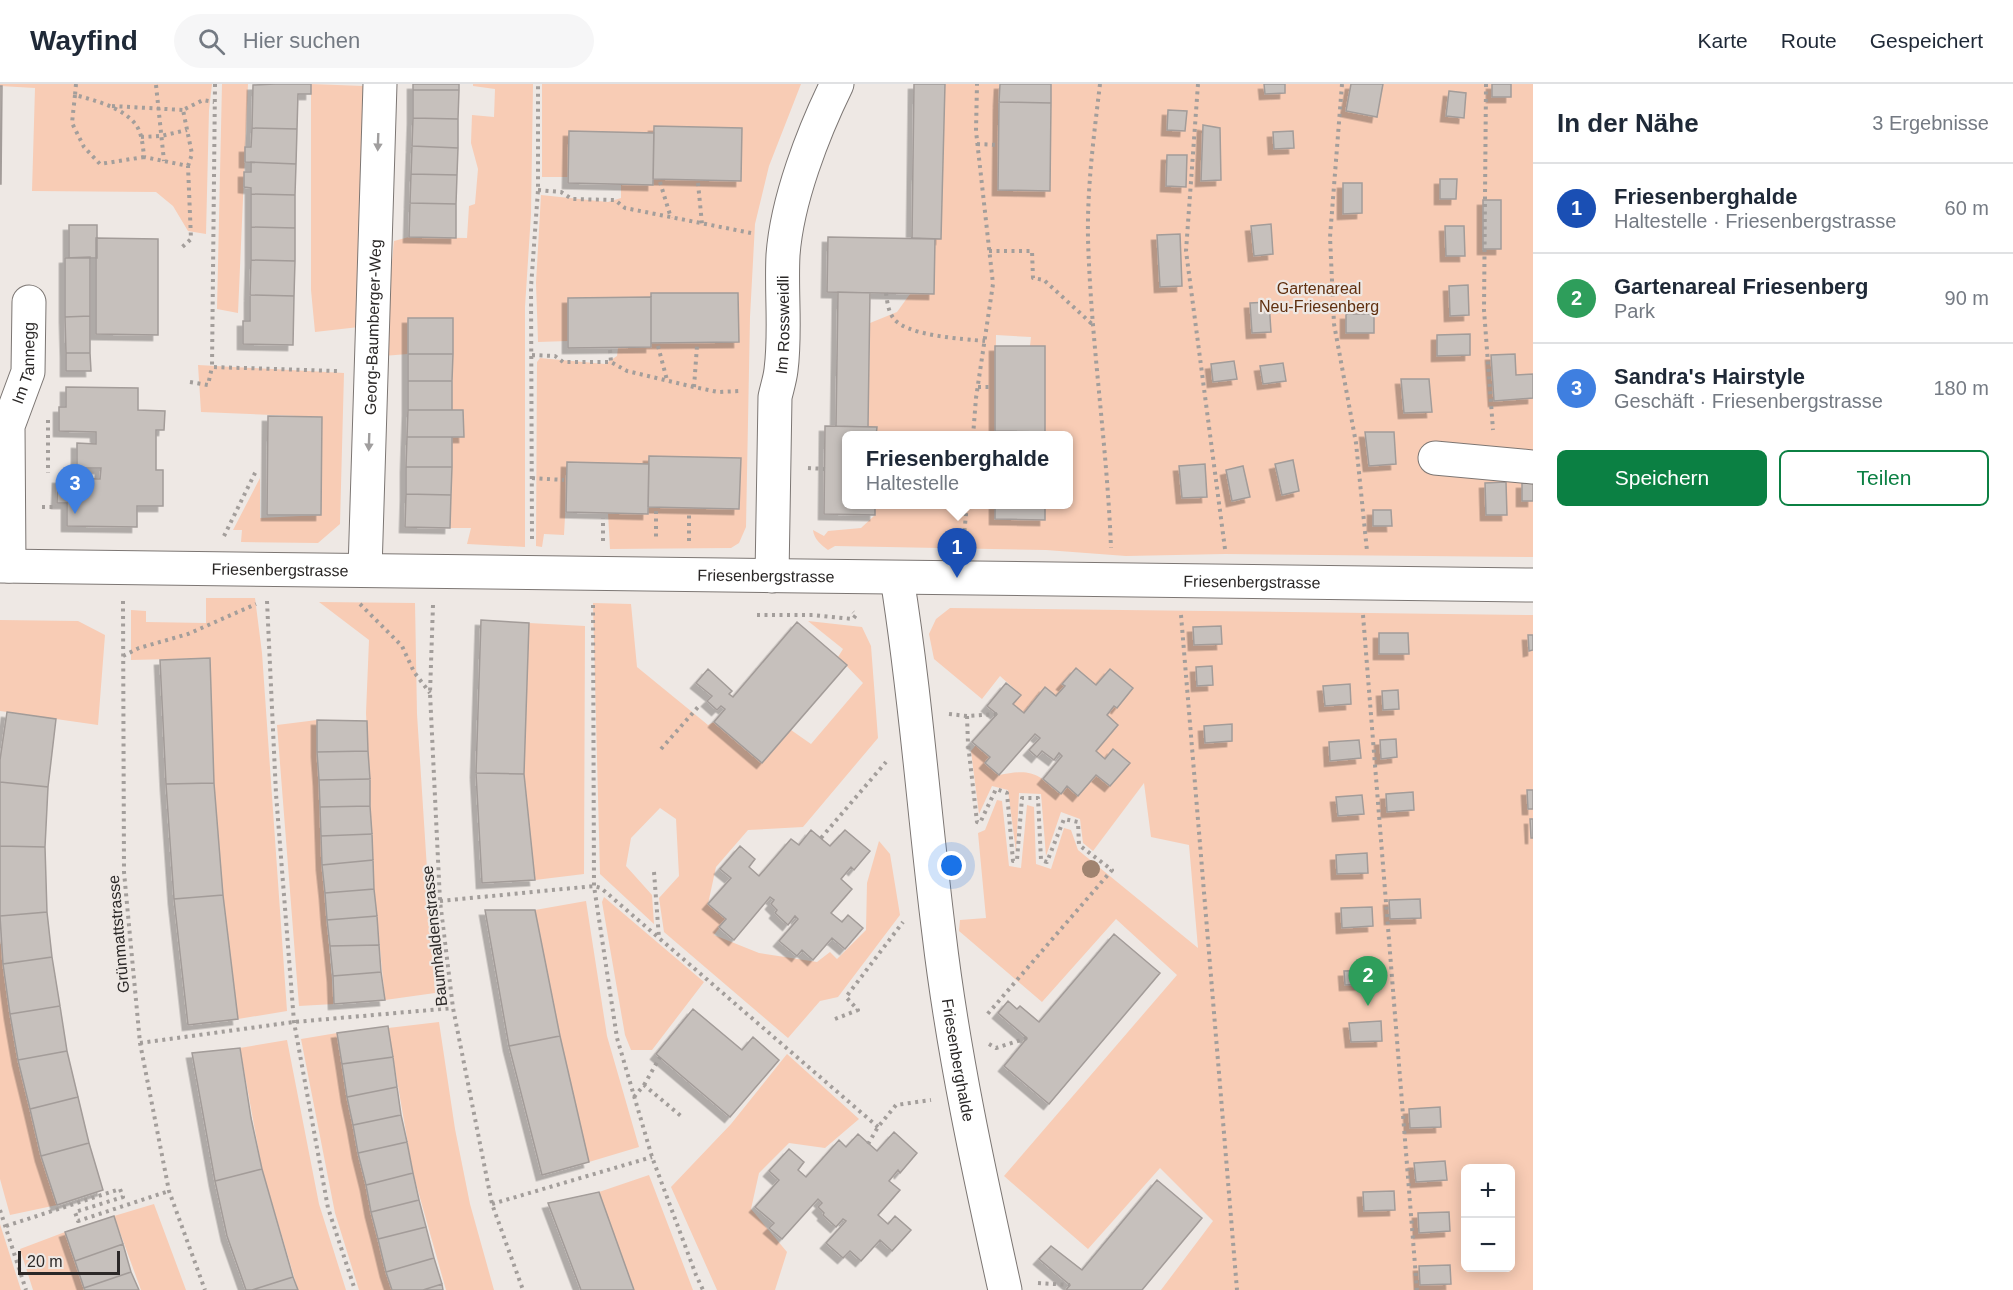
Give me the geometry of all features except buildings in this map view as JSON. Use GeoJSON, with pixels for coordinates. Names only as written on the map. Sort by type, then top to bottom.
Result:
{"type":"FeatureCollection","features":[{"type":"Feature","properties":{"kind":"street","name":"Georg-Baumberger-Weg"},"geometry":{"type":"LineString","coordinates":[[360,584],[371,372],[380,84]]}},
{"type":"Feature","properties":{"kind":"street","name":"Im Rossweidli"},"geometry":{"type":"LineString","coordinates":[[772,576],[775,397],[781,370],[783,253],[800,175],[837,84]]}},
{"type":"Feature","properties":{"kind":"street","name":"Im Tannegg"},"geometry":{"type":"LineString","coordinates":[[4,566],[9,426],[28,372],[29,302]]}},
{"type":"Feature","properties":{"kind":"street"},"geometry":{"type":"LineString","coordinates":[[1435,458],[1533,467]]}},
{"type":"Feature","properties":{"kind":"street","name":"Friesenbergstrasse"},"geometry":{"type":"LineString","coordinates":[[4,566],[123,567],[360,584],[432,571],[1533,585]]}},
{"type":"Feature","properties":{"kind":"street","name":"Friesenberghalde"},"geometry":{"type":"LineString","coordinates":[[897,578],[907,638],[939,935],[961,1075],[1005,1290]]}},
{"type":"Feature","properties":{"kind":"path"},"geometry":{"type":"LineString","coordinates":[[76,84],[72,123],[84,147],[100,164],[144,157],[188,166]]}},
{"type":"Feature","properties":{"kind":"path"},"geometry":{"type":"LineString","coordinates":[[190,382],[208,385],[212,367],[215,84]]}},
{"type":"Feature","properties":{"kind":"path"},"geometry":{"type":"LineString","coordinates":[[532,542],[531,287],[538,190],[538,84]]}},
{"type":"Feature","properties":{"kind":"path"},"geometry":{"type":"LineString","coordinates":[[973,431],[993,284],[977,144],[977,84]]}},
{"type":"Feature","properties":{"kind":"path"},"geometry":{"type":"LineString","coordinates":[[1100,84],[1088,207],[1092,324],[1107,470],[1112,554]]}},
{"type":"Feature","properties":{"kind":"path"},"geometry":{"type":"LineString","coordinates":[[1198,84],[1186,251],[1225,554]]}},
{"type":"Feature","properties":{"kind":"path"},"geometry":{"type":"LineString","coordinates":[[1342,84],[1329,237],[1334,324],[1356,443],[1368,555]]}},
{"type":"Feature","properties":{"kind":"path"},"geometry":{"type":"LineString","coordinates":[[1486,84],[1484,310],[1496,464]]}},
{"type":"Feature","properties":{"kind":"path"},"geometry":{"type":"LineString","coordinates":[[156,85],[164,161]]}},
{"type":"Feature","properties":{"kind":"path"},"geometry":{"type":"LineString","coordinates":[[75,94],[112,106],[159,109],[183,110],[202,100],[214,102]]}},
{"type":"Feature","properties":{"kind":"path"},"geometry":{"type":"LineString","coordinates":[[112,106],[136,124],[144,157]]}},
{"type":"Feature","properties":{"kind":"path"},"geometry":{"type":"LineString","coordinates":[[180,249],[191,239],[188,166],[192,154],[183,110]]}},
{"type":"Feature","properties":{"kind":"path"},"geometry":{"type":"LineString","coordinates":[[141,137],[161,136],[187,130]]}},
{"type":"Feature","properties":{"kind":"path"},"geometry":{"type":"LineString","coordinates":[[977,144],[999,145]]}},
{"type":"Feature","properties":{"kind":"path"},"geometry":{"type":"LineString","coordinates":[[660,182],[671,218]]}},
{"type":"Feature","properties":{"kind":"path"},"geometry":{"type":"LineString","coordinates":[[698,183],[702,224]]}},
{"type":"Feature","properties":{"kind":"path"},"geometry":{"type":"LineString","coordinates":[[538,190],[561,192],[572,199],[615,200],[625,208],[760,235]]}},
{"type":"Feature","properties":{"kind":"path"},"geometry":{"type":"LineString","coordinates":[[989,251],[1032,251],[1033,278],[1044,280],[1092,324]]}},
{"type":"Feature","properties":{"kind":"path"},"geometry":{"type":"LineString","coordinates":[[886,293],[892,317],[901,324],[924,334],[985,341]]}},
{"type":"Feature","properties":{"kind":"path"},"geometry":{"type":"LineString","coordinates":[[658,346],[667,380]]}},
{"type":"Feature","properties":{"kind":"path"},"geometry":{"type":"LineString","coordinates":[[694,387],[697,346]]}},
{"type":"Feature","properties":{"kind":"path"},"geometry":{"type":"LineString","coordinates":[[610,350],[611,362]]}},
{"type":"Feature","properties":{"kind":"path"},"geometry":{"type":"LineString","coordinates":[[532,355],[555,356],[563,362],[611,362],[627,371],[694,387],[718,392],[746,391]]}},
{"type":"Feature","properties":{"kind":"path"},"geometry":{"type":"LineString","coordinates":[[212,367],[371,372]]}},
{"type":"Feature","properties":{"kind":"path"},"geometry":{"type":"LineString","coordinates":[[978,387],[992,387]]}},
{"type":"Feature","properties":{"kind":"path"},"geometry":{"type":"LineString","coordinates":[[223,538],[256,471]]}},
{"type":"Feature","properties":{"kind":"path"},"geometry":{"type":"LineString","coordinates":[[532,478],[564,480]]}},
{"type":"Feature","properties":{"kind":"path"},"geometry":{"type":"LineString","coordinates":[[963,549],[967,509]]}},
{"type":"Feature","properties":{"kind":"path"},"geometry":{"type":"LineString","coordinates":[[656,511],[656,543]]}},
{"type":"Feature","properties":{"kind":"path"},"geometry":{"type":"LineString","coordinates":[[689,512],[689,544]]}},
{"type":"Feature","properties":{"kind":"path"},"geometry":{"type":"LineString","coordinates":[[603,518],[603,541]]}},
{"type":"Feature","properties":{"kind":"path","name":"Grünmattstrasse"},"geometry":{"type":"LineString","coordinates":[[123,567],[124,872],[140,1044],[169,1191],[205,1290]]}},
{"type":"Feature","properties":{"kind":"path","name":"Baumhaldenstrasse"},"geometry":{"type":"LineString","coordinates":[[432,571],[434,587],[430,693],[440,901],[453,1008],[492,1204],[523,1290]]}},
{"type":"Feature","properties":{"kind":"path"},"geometry":{"type":"LineString","coordinates":[[360,584],[402,646],[414,672],[430,693]]}},
{"type":"Feature","properties":{"kind":"path"},"geometry":{"type":"LineString","coordinates":[[593,596],[594,886],[616,1038],[651,1157],[703,1290]]}},
{"type":"Feature","properties":{"kind":"path"},"geometry":{"type":"LineString","coordinates":[[123,656],[139,648],[188,634],[242,612],[267,598],[276,794],[294,1022],[328,1208],[355,1290]]}},
{"type":"Feature","properties":{"kind":"path"},"geometry":{"type":"LineString","coordinates":[[1362,606],[1417,1290]]}},
{"type":"Feature","properties":{"kind":"path"},"geometry":{"type":"LineString","coordinates":[[756,615],[813,615],[853,619],[856,615],[848,607]]}},
{"type":"Feature","properties":{"kind":"path"},"geometry":{"type":"LineString","coordinates":[[1180,610],[1237,1290]]}},
{"type":"Feature","properties":{"kind":"path"},"geometry":{"type":"LineString","coordinates":[[661,750],[698,706]]}},
{"type":"Feature","properties":{"kind":"path"},"geometry":{"type":"LineString","coordinates":[[939,713],[967,716],[997,714]]}},
{"type":"Feature","properties":{"kind":"path"},"geometry":{"type":"LineString","coordinates":[[967,716],[977,822],[980,823],[996,789],[1007,793],[1013,861],[1017,860],[1022,798],[1038,798],[1041,860],[1047,862],[1064,819],[1077,822],[1079,845],[1112,870],[985,1018]]}},
{"type":"Feature","properties":{"kind":"path"},"geometry":{"type":"LineString","coordinates":[[821,838],[889,759]]}},
{"type":"Feature","properties":{"kind":"path"},"geometry":{"type":"LineString","coordinates":[[654,872],[660,938]]}},
{"type":"Feature","properties":{"kind":"path"},"geometry":{"type":"LineString","coordinates":[[440,901],[594,886],[601,888],[878,1127]]}},
{"type":"Feature","properties":{"kind":"path"},"geometry":{"type":"LineString","coordinates":[[835,1018],[858,1010],[846,997],[909,914]]}},
{"type":"Feature","properties":{"kind":"path"},"geometry":{"type":"LineString","coordinates":[[140,1044],[294,1022],[453,1008]]}},
{"type":"Feature","properties":{"kind":"path"},"geometry":{"type":"LineString","coordinates":[[988,1044],[996,1048],[1027,1038]]}},
{"type":"Feature","properties":{"kind":"path"},"geometry":{"type":"LineString","coordinates":[[634,1097],[644,1085],[660,1057]]}},
{"type":"Feature","properties":{"kind":"path"},"geometry":{"type":"LineString","coordinates":[[644,1085],[681,1116]]}},
{"type":"Feature","properties":{"kind":"path"},"geometry":{"type":"LineString","coordinates":[[868,1144],[896,1105],[935,1099]]}},
{"type":"Feature","properties":{"kind":"path"},"geometry":{"type":"LineString","coordinates":[[492,1204],[651,1157]]}},
{"type":"Feature","properties":{"kind":"path"},"geometry":{"type":"LineString","coordinates":[[6,1226],[120,1189],[123,1197],[75,1212],[78,1221],[169,1191]]}},
{"type":"Feature","properties":{"kind":"path"},"geometry":{"type":"LineString","coordinates":[[0,1210],[26,1290]]}},
{"type":"Feature","properties":{"kind":"path"},"geometry":{"type":"LineString","coordinates":[[1037,1283],[1070,1285]]}},
{"type":"Feature","properties":{"kind":"green space"},"geometry":{"type":"Polygon","coordinates":[[[0,84],[212,84],[209,110],[206,234],[188,231],[173,206],[156,192],[32,191],[35,88],[0,86],[0,84]]]}},
{"type":"Feature","properties":{"kind":"green space"},"geometry":{"type":"Polygon","coordinates":[[[222,84],[248,84],[238,313],[217,309],[222,84]]]}},
{"type":"Feature","properties":{"kind":"green space"},"geometry":{"type":"Polygon","coordinates":[[[311,84],[363,86],[359,327],[315,332],[311,290],[311,84]]]}},
{"type":"Feature","properties":{"kind":"green space"},"geometry":{"type":"Polygon","coordinates":[[[473,84],[533,84],[531,214],[525,307],[525,547],[467,544],[471,528],[450,528],[452,437],[464,437],[463,411],[452,410],[453,318],[408,318],[408,354],[383,356],[394,241],[409,237],[467,238],[469,206],[475,204],[478,169],[471,143],[472,115],[494,117],[495,89],[473,86],[473,84]]]}},
{"type":"Feature","properties":{"kind":"green space"},"geometry":{"type":"Polygon","coordinates":[[[542,84],[801,84],[769,166],[755,224],[750,317],[746,527],[739,543],[731,548],[610,549],[608,513],[647,514],[648,507],[739,509],[740,458],[649,464],[568,462],[564,535],[544,534],[542,547],[536,546],[537,362],[540,358],[605,364],[617,356],[618,348],[651,347],[651,343],[739,342],[738,293],[651,293],[651,297],[568,298],[568,341],[538,342],[536,283],[541,195],[608,202],[621,198],[621,185],[653,185],[653,179],[741,181],[742,128],[655,126],[654,133],[568,177],[542,177],[542,84]]]}},
{"type":"Feature","properties":{"kind":"green space","name":"Gartenareal Neu-Friesenberg"},"geometry":{"type":"Polygon","coordinates":[[[945,84],[999,84],[998,190],[1049,191],[1051,84],[1533,84],[1533,557],[1225,554],[1126,556],[1046,550],[835,546],[828,550],[816,539],[813,530],[824,536],[828,531],[861,528],[875,515],[875,509],[995,509],[996,519],[1045,520],[1045,509],[1073,509],[1073,431],[1045,431],[1045,346],[1030,346],[1031,337],[996,335],[995,431],[876,431],[876,427],[868,427],[870,323],[897,312],[910,294],[934,294],[935,239],[941,238],[945,84]]]}},
{"type":"Feature","properties":{"kind":"green space"},"geometry":{"type":"Polygon","coordinates":[[[198,365],[344,373],[340,524],[318,543],[241,542],[242,530],[233,530],[260,478],[260,518],[320,515],[322,417],[201,412],[198,365]]]}},
{"type":"Feature","properties":{"kind":"green space"},"geometry":{"type":"Polygon","coordinates":[[[206,598],[255,598],[262,653],[287,1011],[238,1019],[223,895],[214,783],[210,658],[131,660],[131,610],[146,611],[146,622],[206,623],[206,598]]]}},
{"type":"Feature","properties":{"kind":"green space"},"geometry":{"type":"Polygon","coordinates":[[[319,602],[415,603],[417,714],[435,993],[385,1000],[374,888],[366,713],[369,640],[319,602]]]}},
{"type":"Feature","properties":{"kind":"green space"},"geometry":{"type":"Polygon","coordinates":[[[593,603],[631,604],[637,667],[708,725],[714,722],[762,763],[791,730],[811,744],[863,683],[838,657],[843,649],[808,621],[862,627],[871,646],[878,738],[803,827],[748,830],[716,867],[708,904],[726,919],[714,935],[759,953],[817,962],[830,952],[837,959],[866,930],[867,883],[879,841],[890,854],[900,915],[838,997],[820,1001],[788,1038],[664,932],[659,898],[679,876],[676,819],[660,808],[631,838],[626,866],[652,895],[654,924],[600,874],[593,603]]]}},
{"type":"Feature","properties":{"kind":"green space"},"geometry":{"type":"Polygon","coordinates":[[[950,608],[1533,615],[1533,1290],[1161,1290],[1213,1221],[1160,1168],[1088,1249],[1004,1176],[1177,975],[1116,919],[1042,1002],[959,931],[960,920],[986,918],[978,833],[985,830],[997,800],[1002,801],[1009,866],[1021,868],[1027,805],[1034,807],[1036,864],[1051,869],[1064,828],[1071,830],[1078,850],[1198,948],[1189,845],[1151,837],[1144,783],[1093,851],[1083,843],[1080,819],[1061,812],[1046,856],[1041,794],[1019,793],[1016,852],[1008,790],[992,786],[979,814],[971,751],[976,745],[990,757],[985,763],[999,775],[1019,772],[1033,774],[1061,794],[1067,786],[1078,795],[1096,775],[1110,786],[1129,763],[1114,749],[1105,759],[1096,751],[1118,725],[1107,715],[1133,688],[1110,669],[1096,685],[1076,668],[1062,684],[1065,686],[1056,696],[1025,713],[1013,704],[1021,695],[1000,676],[982,699],[934,659],[929,634],[936,619],[950,608]]]}},
{"type":"Feature","properties":{"kind":"green space"},"geometry":{"type":"Polygon","coordinates":[[[0,620],[78,621],[105,635],[98,725],[0,711],[0,620]]]}},
{"type":"Feature","properties":{"kind":"green space"},"geometry":{"type":"Polygon","coordinates":[[[529,623],[585,626],[584,874],[535,880],[524,774],[529,623]]]}},
{"type":"Feature","properties":{"kind":"green space"},"geometry":{"type":"Polygon","coordinates":[[[317,720],[322,865],[334,1004],[299,1006],[277,725],[317,720]]]}},
{"type":"Feature","properties":{"kind":"green space"},"geometry":{"type":"Polygon","coordinates":[[[604,897],[704,982],[652,1050],[631,1050],[625,1035],[602,902],[604,897]]]}},
{"type":"Feature","properties":{"kind":"green space"},"geometry":{"type":"Polygon","coordinates":[[[586,901],[607,1036],[639,1147],[589,1162],[560,1036],[535,910],[586,901]]]}},
{"type":"Feature","properties":{"kind":"green space"},"geometry":{"type":"Polygon","coordinates":[[[0,940],[18,1060],[57,1205],[10,1215],[0,1179],[0,940]]]}},
{"type":"Feature","properties":{"kind":"green space"},"geometry":{"type":"Polygon","coordinates":[[[439,1022],[455,1129],[470,1204],[494,1290],[446,1290],[413,1173],[388,1028],[439,1022]]]}},
{"type":"Feature","properties":{"kind":"green space"},"geometry":{"type":"Polygon","coordinates":[[[337,1033],[361,1163],[392,1290],[359,1290],[335,1213],[301,1039],[337,1033]]]}},
{"type":"Feature","properties":{"kind":"green space"},"geometry":{"type":"Polygon","coordinates":[[[287,1040],[319,1204],[346,1290],[298,1290],[262,1169],[240,1048],[287,1040]]]}},
{"type":"Feature","properties":{"kind":"green space"},"geometry":{"type":"Polygon","coordinates":[[[787,1054],[859,1119],[825,1148],[789,1143],[759,1173],[751,1209],[787,1252],[775,1290],[717,1290],[671,1187],[731,1124],[787,1054]]]}},
{"type":"Feature","properties":{"kind":"green space"},"geometry":{"type":"Polygon","coordinates":[[[649,1175],[693,1290],[634,1290],[599,1192],[649,1175]]]}},
{"type":"Feature","properties":{"kind":"green space"},"geometry":{"type":"Polygon","coordinates":[[[154,1204],[186,1290],[141,1290],[114,1216],[154,1204]]]}},
{"type":"Feature","properties":{"kind":"green space"},"geometry":{"type":"Polygon","coordinates":[[[0,1224],[21,1290],[0,1290],[0,1224]]]}},
{"type":"Feature","properties":{"kind":"green space"},"geometry":{"type":"Polygon","coordinates":[[[65,1232],[86,1290],[33,1290],[20,1249],[65,1232]]]}},
{"type":"Feature","properties":{"kind":"place","name":"Sandra's Hairstyle"},"geometry":{"type":"Point","coordinates":[75,514]}},
{"type":"Feature","properties":{"kind":"place","name":"Friesenberghalde"},"geometry":{"type":"Point","coordinates":[957,578]}},
{"type":"Feature","properties":{"kind":"place","name":"Gartenareal Friesenberg"},"geometry":{"type":"Point","coordinates":[1368,1006]}}]}
